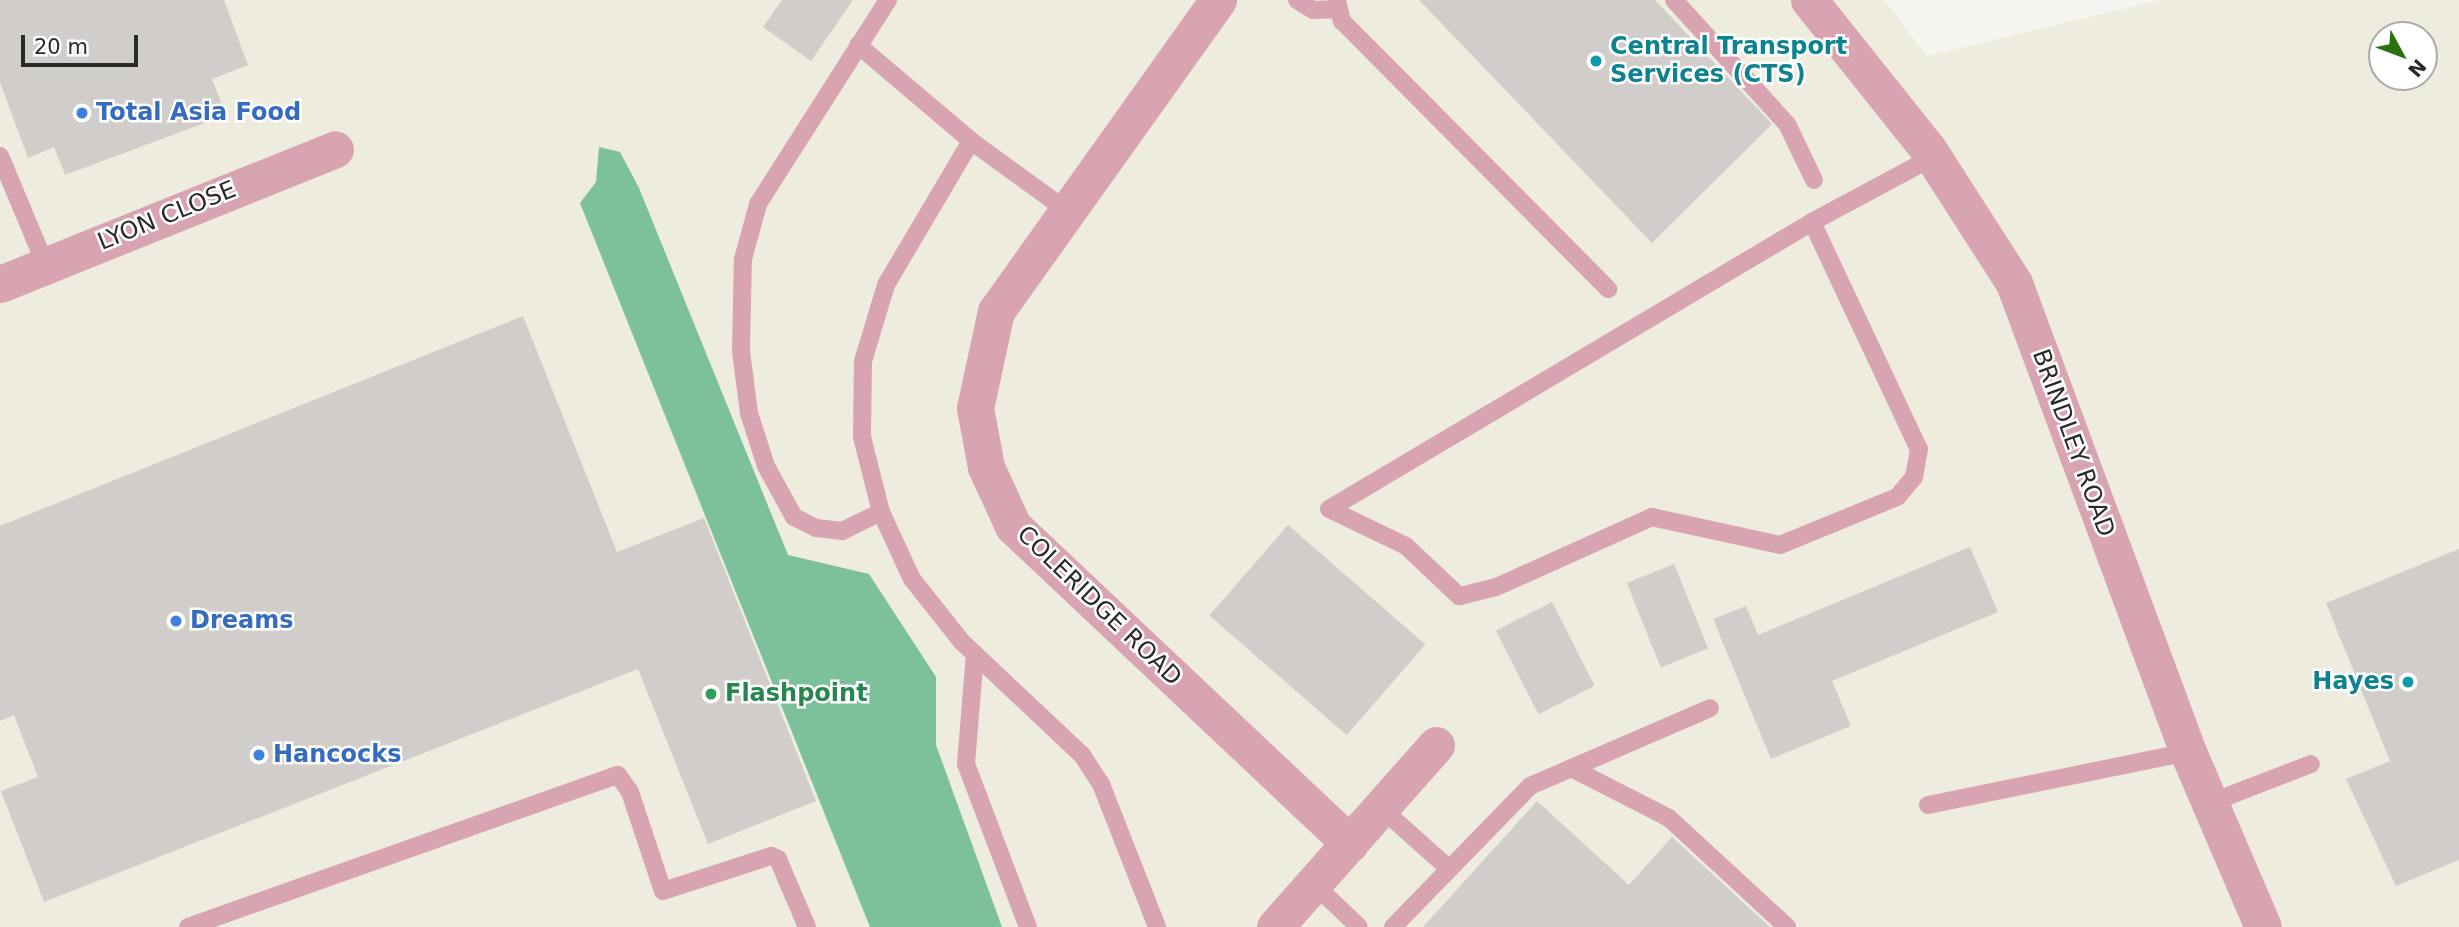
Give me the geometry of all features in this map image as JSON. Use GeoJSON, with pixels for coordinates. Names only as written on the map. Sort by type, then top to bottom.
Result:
{"type":"FeatureCollection","features":[{"type":"Feature","properties":{"kind":"street","name":"COLERIDGE ROAD"},"geometry":{"type":"LineString","coordinates":[[1218,0],[996,311],[975,408],[986,467],[1013,526],[1350,845]]}},
{"type":"Feature","properties":{"kind":"street","name":"BRINDLEY ROAD"},"geometry":{"type":"LineString","coordinates":[[1809,0],[1933,157],[2014,283],[2188,751],[2263,927]]}},
{"type":"Feature","properties":{"kind":"street","name":"LYON CLOSE"},"geometry":{"type":"LineString","coordinates":[[0,284],[335,149]]}},
{"type":"Feature","properties":{"kind":"street"},"geometry":{"type":"LineString","coordinates":[[1275,927],[1436,745]]}},
{"type":"Feature","properties":{"kind":"lane"},"geometry":{"type":"LineString","coordinates":[[881,512],[842,531],[816,528],[794,517],[766,466],[749,413],[741,351],[743,259],[758,204],[888,0]]}},
{"type":"Feature","properties":{"kind":"lane"},"geometry":{"type":"LineString","coordinates":[[1297,0],[1313,10],[1336,4],[1608,289]]}},
{"type":"Feature","properties":{"kind":"lane"},"geometry":{"type":"LineString","coordinates":[[1674,0],[1787,124],[1814,180]]}},
{"type":"Feature","properties":{"kind":"lane"},"geometry":{"type":"LineString","coordinates":[[858,45],[971,141],[1066,210]]}},
{"type":"Feature","properties":{"kind":"lane"},"geometry":{"type":"LineString","coordinates":[[971,141],[886,285],[863,361],[862,437],[881,512],[912,579],[975,654],[1082,755],[1101,785],[1157,927]]}},
{"type":"Feature","properties":{"kind":"lane"},"geometry":{"type":"LineString","coordinates":[[0,156],[46,266]]}},
{"type":"Feature","properties":{"kind":"lane"},"geometry":{"type":"LineString","coordinates":[[1812,222],[1919,449],[1914,477],[1897,497],[1780,545],[1652,517],[1496,587],[1459,596],[1406,546],[1329,509],[1638,328],[1812,222],[1933,157]]}},
{"type":"Feature","properties":{"kind":"lane"},"geometry":{"type":"LineString","coordinates":[[975,654],[966,764],[1028,927]]}},
{"type":"Feature","properties":{"kind":"lane"},"geometry":{"type":"LineString","coordinates":[[1393,927],[1447,867],[1530,786],[1710,708]]}},
{"type":"Feature","properties":{"kind":"lane"},"geometry":{"type":"LineString","coordinates":[[1928,805],[2188,751]]}},
{"type":"Feature","properties":{"kind":"lane"},"geometry":{"type":"LineString","coordinates":[[2210,803],[2311,764]]}},
{"type":"Feature","properties":{"kind":"lane"},"geometry":{"type":"LineString","coordinates":[[1571,768],[1669,818],[1787,927]]}},
{"type":"Feature","properties":{"kind":"lane"},"geometry":{"type":"LineString","coordinates":[[188,927],[618,775],[630,792],[663,891],[771,856],[778,859],[807,927]]}},
{"type":"Feature","properties":{"kind":"lane"},"geometry":{"type":"LineString","coordinates":[[1381,808],[1447,867]]}},
{"type":"Feature","properties":{"kind":"lane"},"geometry":{"type":"LineString","coordinates":[[1314,884],[1359,927]]}},
{"type":"Feature","properties":{"kind":"shaded area"},"geometry":{"type":"Polygon","coordinates":[[[0,0],[1884,0],[1927,56],[2160,0],[2459,0],[2459,927],[0,927],[0,0]]]}},
{"type":"Feature","properties":{"kind":"green space"},"geometry":{"type":"Polygon","coordinates":[[[599,147],[620,152],[639,188],[788,555],[869,574],[936,677],[936,745],[1002,927],[870,927],[580,203],[596,182],[599,147]]]}},
{"type":"Feature","properties":{"kind":"building"},"geometry":{"type":"Polygon","coordinates":[[[0,0],[224,0],[248,65],[212,79],[226,115],[65,175],[54,147],[28,158],[0,82],[0,0]]]}},
{"type":"Feature","properties":{"kind":"building"},"geometry":{"type":"Polygon","coordinates":[[[782,0],[853,0],[811,61],[763,27],[782,0]]]}},
{"type":"Feature","properties":{"kind":"building","name":"Central Transport Services (CTS)"},"geometry":{"type":"Polygon","coordinates":[[[1419,0],[1655,0],[1772,124],[1652,243],[1419,0]]]}},
{"type":"Feature","properties":{"kind":"building"},"geometry":{"type":"Polygon","coordinates":[[[523,316],[617,552],[704,518],[816,801],[708,844],[638,669],[44,902],[1,791],[38,777],[14,715],[0,721],[0,526],[523,316]]]}},
{"type":"Feature","properties":{"kind":"building"},"geometry":{"type":"Polygon","coordinates":[[[1288,525],[1425,644],[1347,735],[1209,616],[1288,525]]]}},
{"type":"Feature","properties":{"kind":"building"},"geometry":{"type":"Polygon","coordinates":[[[1970,547],[1998,612],[1832,681],[1851,726],[1771,759],[1713,619],[1746,606],[1758,635],[1970,547]]]}},
{"type":"Feature","properties":{"kind":"building","name":"Hayes"},"geometry":{"type":"Polygon","coordinates":[[[2459,549],[2459,860],[2396,886],[2346,779],[2390,761],[2326,603],[2459,549]]]}},
{"type":"Feature","properties":{"kind":"building"},"geometry":{"type":"Polygon","coordinates":[[[1674,564],[1708,648],[1661,667],[1627,583],[1674,564]]]}},
{"type":"Feature","properties":{"kind":"building"},"geometry":{"type":"Polygon","coordinates":[[[1552,602],[1595,686],[1539,714],[1496,631],[1552,602]]]}},
{"type":"Feature","properties":{"kind":"building"},"geometry":{"type":"Polygon","coordinates":[[[1537,801],[1629,885],[1672,837],[1770,927],[1423,927],[1537,801]]]}},
{"type":"Feature","properties":{"kind":"place","name":"Central Transport Services (CTS)"},"geometry":{"type":"Point","coordinates":[1596,61]}},
{"type":"Feature","properties":{"kind":"place","name":"Total Asia Food"},"geometry":{"type":"Point","coordinates":[82,113]}},
{"type":"Feature","properties":{"kind":"place","name":"Dreams"},"geometry":{"type":"Point","coordinates":[176,621]}},
{"type":"Feature","properties":{"kind":"place","name":"Hayes"},"geometry":{"type":"Point","coordinates":[2408,682]}},
{"type":"Feature","properties":{"kind":"place","name":"Flashpoint"},"geometry":{"type":"Point","coordinates":[711,694]}},
{"type":"Feature","properties":{"kind":"place","name":"Hancocks"},"geometry":{"type":"Point","coordinates":[259,755]}}]}
